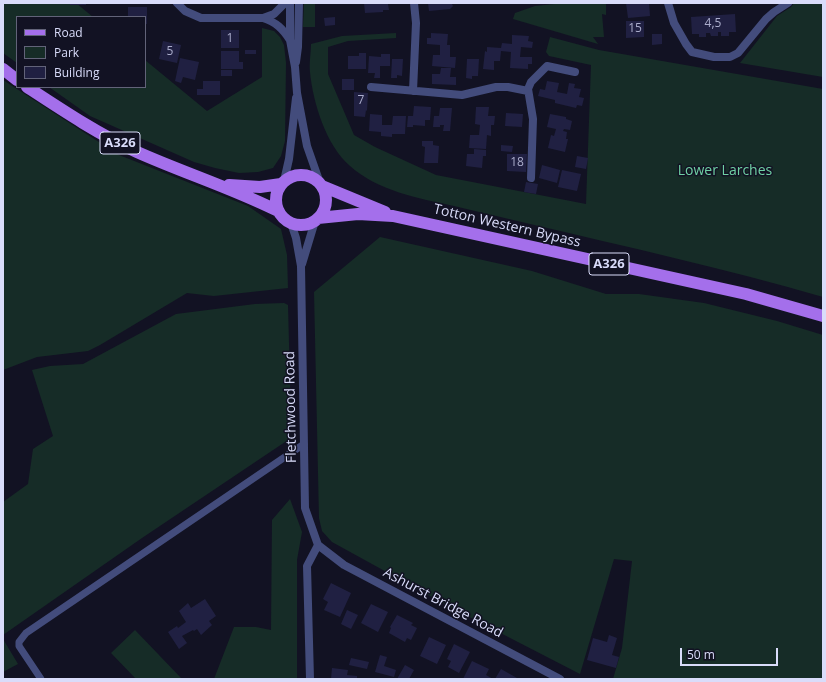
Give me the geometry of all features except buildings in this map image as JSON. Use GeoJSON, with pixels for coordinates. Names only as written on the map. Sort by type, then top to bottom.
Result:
{"type":"FeatureCollection","features":[{"type":"Feature","properties":{"kind":"main road"},"geometry":{"type":"LineString","coordinates":[[3,69],[16,79]]}},
{"type":"Feature","properties":{"kind":"main road","name":"A326"},"geometry":{"type":"LineString","coordinates":[[28,88],[118,142],[278,211]]}},
{"type":"Feature","properties":{"kind":"main road"},"geometry":{"type":"LineString","coordinates":[[296,175],[303,175],[315,179],[321,185],[326,197],[326,203],[322,214],[317,220],[299,225],[286,220],[278,211],[276,206],[276,194],[282,182],[296,175]]}},
{"type":"Feature","properties":{"kind":"main road","name":"A326"},"geometry":{"type":"LineString","coordinates":[[220,185],[260,187],[282,182]]}},
{"type":"Feature","properties":{"kind":"main road","name":"Totton Western Bypass"},"geometry":{"type":"LineString","coordinates":[[321,185],[393,216]]}},
{"type":"Feature","properties":{"kind":"main road","name":"Totton Western Bypass"},"geometry":{"type":"LineString","coordinates":[[317,220],[358,214],[393,216],[746,294],[823,316]]}},
{"type":"Feature","properties":{"kind":"street"},"geometry":{"type":"LineString","coordinates":[[177,3],[186,12],[201,18],[263,18],[274,14],[285,3]]}},
{"type":"Feature","properties":{"kind":"street"},"geometry":{"type":"LineString","coordinates":[[290,3],[290,40],[295,67],[297,93],[307,146],[321,185]]}},
{"type":"Feature","properties":{"kind":"street"},"geometry":{"type":"LineString","coordinates":[[295,67],[298,47],[299,3]]}},
{"type":"Feature","properties":{"kind":"street"},"geometry":{"type":"LineString","coordinates":[[413,91],[416,30],[414,3]]}},
{"type":"Feature","properties":{"kind":"street"},"geometry":{"type":"LineString","coordinates":[[668,3],[674,23],[692,52],[714,57],[730,57],[738,53],[766,19],[788,3]]}},
{"type":"Feature","properties":{"kind":"street"},"geometry":{"type":"LineString","coordinates":[[263,18],[280,26],[290,40]]}},
{"type":"Feature","properties":{"kind":"street"},"geometry":{"type":"LineString","coordinates":[[531,178],[533,119],[528,91],[531,82],[547,66],[575,72]]}},
{"type":"Feature","properties":{"kind":"street"},"geometry":{"type":"LineString","coordinates":[[371,87],[462,95],[491,87],[528,91]]}},
{"type":"Feature","properties":{"kind":"street"},"geometry":{"type":"LineString","coordinates":[[282,182],[290,159],[297,93]]}},
{"type":"Feature","properties":{"kind":"street","name":"Fletchwood Road"},"geometry":{"type":"LineString","coordinates":[[301,266],[317,220]]}},
{"type":"Feature","properties":{"kind":"street","name":"Fletchwood Road"},"geometry":{"type":"LineString","coordinates":[[291,223],[296,238],[301,266],[305,508],[318,545]]}},
{"type":"Feature","properties":{"kind":"street"},"geometry":{"type":"LineString","coordinates":[[310,679],[307,566],[318,545]]}},
{"type":"Feature","properties":{"kind":"street","name":"Ashurst Bridge Road"},"geometry":{"type":"LineString","coordinates":[[318,545],[344,565],[560,679]]}},
{"type":"Feature","properties":{"kind":"lane"},"geometry":{"type":"LineString","coordinates":[[42,679],[19,646],[19,642],[26,634],[304,444]]}},
{"type":"Feature","properties":{"kind":"green space"},"geometry":{"type":"Polygon","coordinates":[[[3,3],[76,3],[92,16],[16,16],[16,62],[3,53],[3,3]]]}},
{"type":"Feature","properties":{"kind":"green space"},"geometry":{"type":"Polygon","coordinates":[[[304,3],[315,3],[315,27],[303,27],[304,3]]]}},
{"type":"Feature","properties":{"kind":"green space"},"geometry":{"type":"Polygon","coordinates":[[[564,3],[606,3],[606,15],[602,14],[604,37],[593,37],[598,44],[513,19],[515,13],[535,6],[564,3]]]}},
{"type":"Feature","properties":{"kind":"green space"},"geometry":{"type":"Polygon","coordinates":[[[794,3],[823,3],[823,77],[740,63],[777,16],[791,7],[794,3]]]}},
{"type":"Feature","properties":{"kind":"green space"},"geometry":{"type":"Polygon","coordinates":[[[262,28],[274,31],[280,37],[284,45],[286,63],[285,141],[281,156],[273,168],[258,172],[239,173],[194,162],[90,116],[50,88],[146,88],[146,61],[207,111],[262,77],[262,28]]]}},
{"type":"Feature","properties":{"kind":"green space","name":"Lower Larches"},"geometry":{"type":"Polygon","coordinates":[[[396,33],[396,38],[348,41],[328,47],[328,74],[354,135],[375,147],[436,175],[586,204],[591,65],[549,56],[546,52],[550,37],[599,50],[823,89],[823,297],[677,259],[413,196],[386,188],[361,175],[350,166],[334,147],[322,123],[314,97],[312,84],[310,69],[311,44],[342,36],[396,33]]]}},
{"type":"Feature","properties":{"kind":"green space"},"geometry":{"type":"Polygon","coordinates":[[[3,80],[119,155],[248,206],[281,229],[287,255],[288,288],[214,296],[187,293],[88,351],[37,357],[3,370],[3,80]]]}},
{"type":"Feature","properties":{"kind":"green space"},"geometry":{"type":"Polygon","coordinates":[[[380,237],[532,271],[606,294],[639,294],[704,303],[777,321],[823,335],[823,679],[613,679],[622,648],[632,561],[614,559],[580,674],[452,608],[332,542],[322,531],[319,518],[314,292],[380,237]]]}},
{"type":"Feature","properties":{"kind":"green space"},"geometry":{"type":"Polygon","coordinates":[[[284,303],[288,305],[291,420],[288,440],[142,538],[3,635],[3,502],[28,484],[33,449],[53,436],[32,370],[50,366],[83,364],[176,314],[255,304],[284,303]]]}},
{"type":"Feature","properties":{"kind":"green space"},"geometry":{"type":"Polygon","coordinates":[[[290,499],[302,532],[297,560],[297,679],[214,679],[234,627],[256,627],[271,630],[272,520],[290,499]]]}},
{"type":"Feature","properties":{"kind":"green space"},"geometry":{"type":"Polygon","coordinates":[[[135,630],[182,679],[136,679],[111,653],[135,630]]]}},
{"type":"Feature","properties":{"kind":"green space"},"geometry":{"type":"Polygon","coordinates":[[[3,639],[18,664],[3,672],[3,639]]]}}]}
